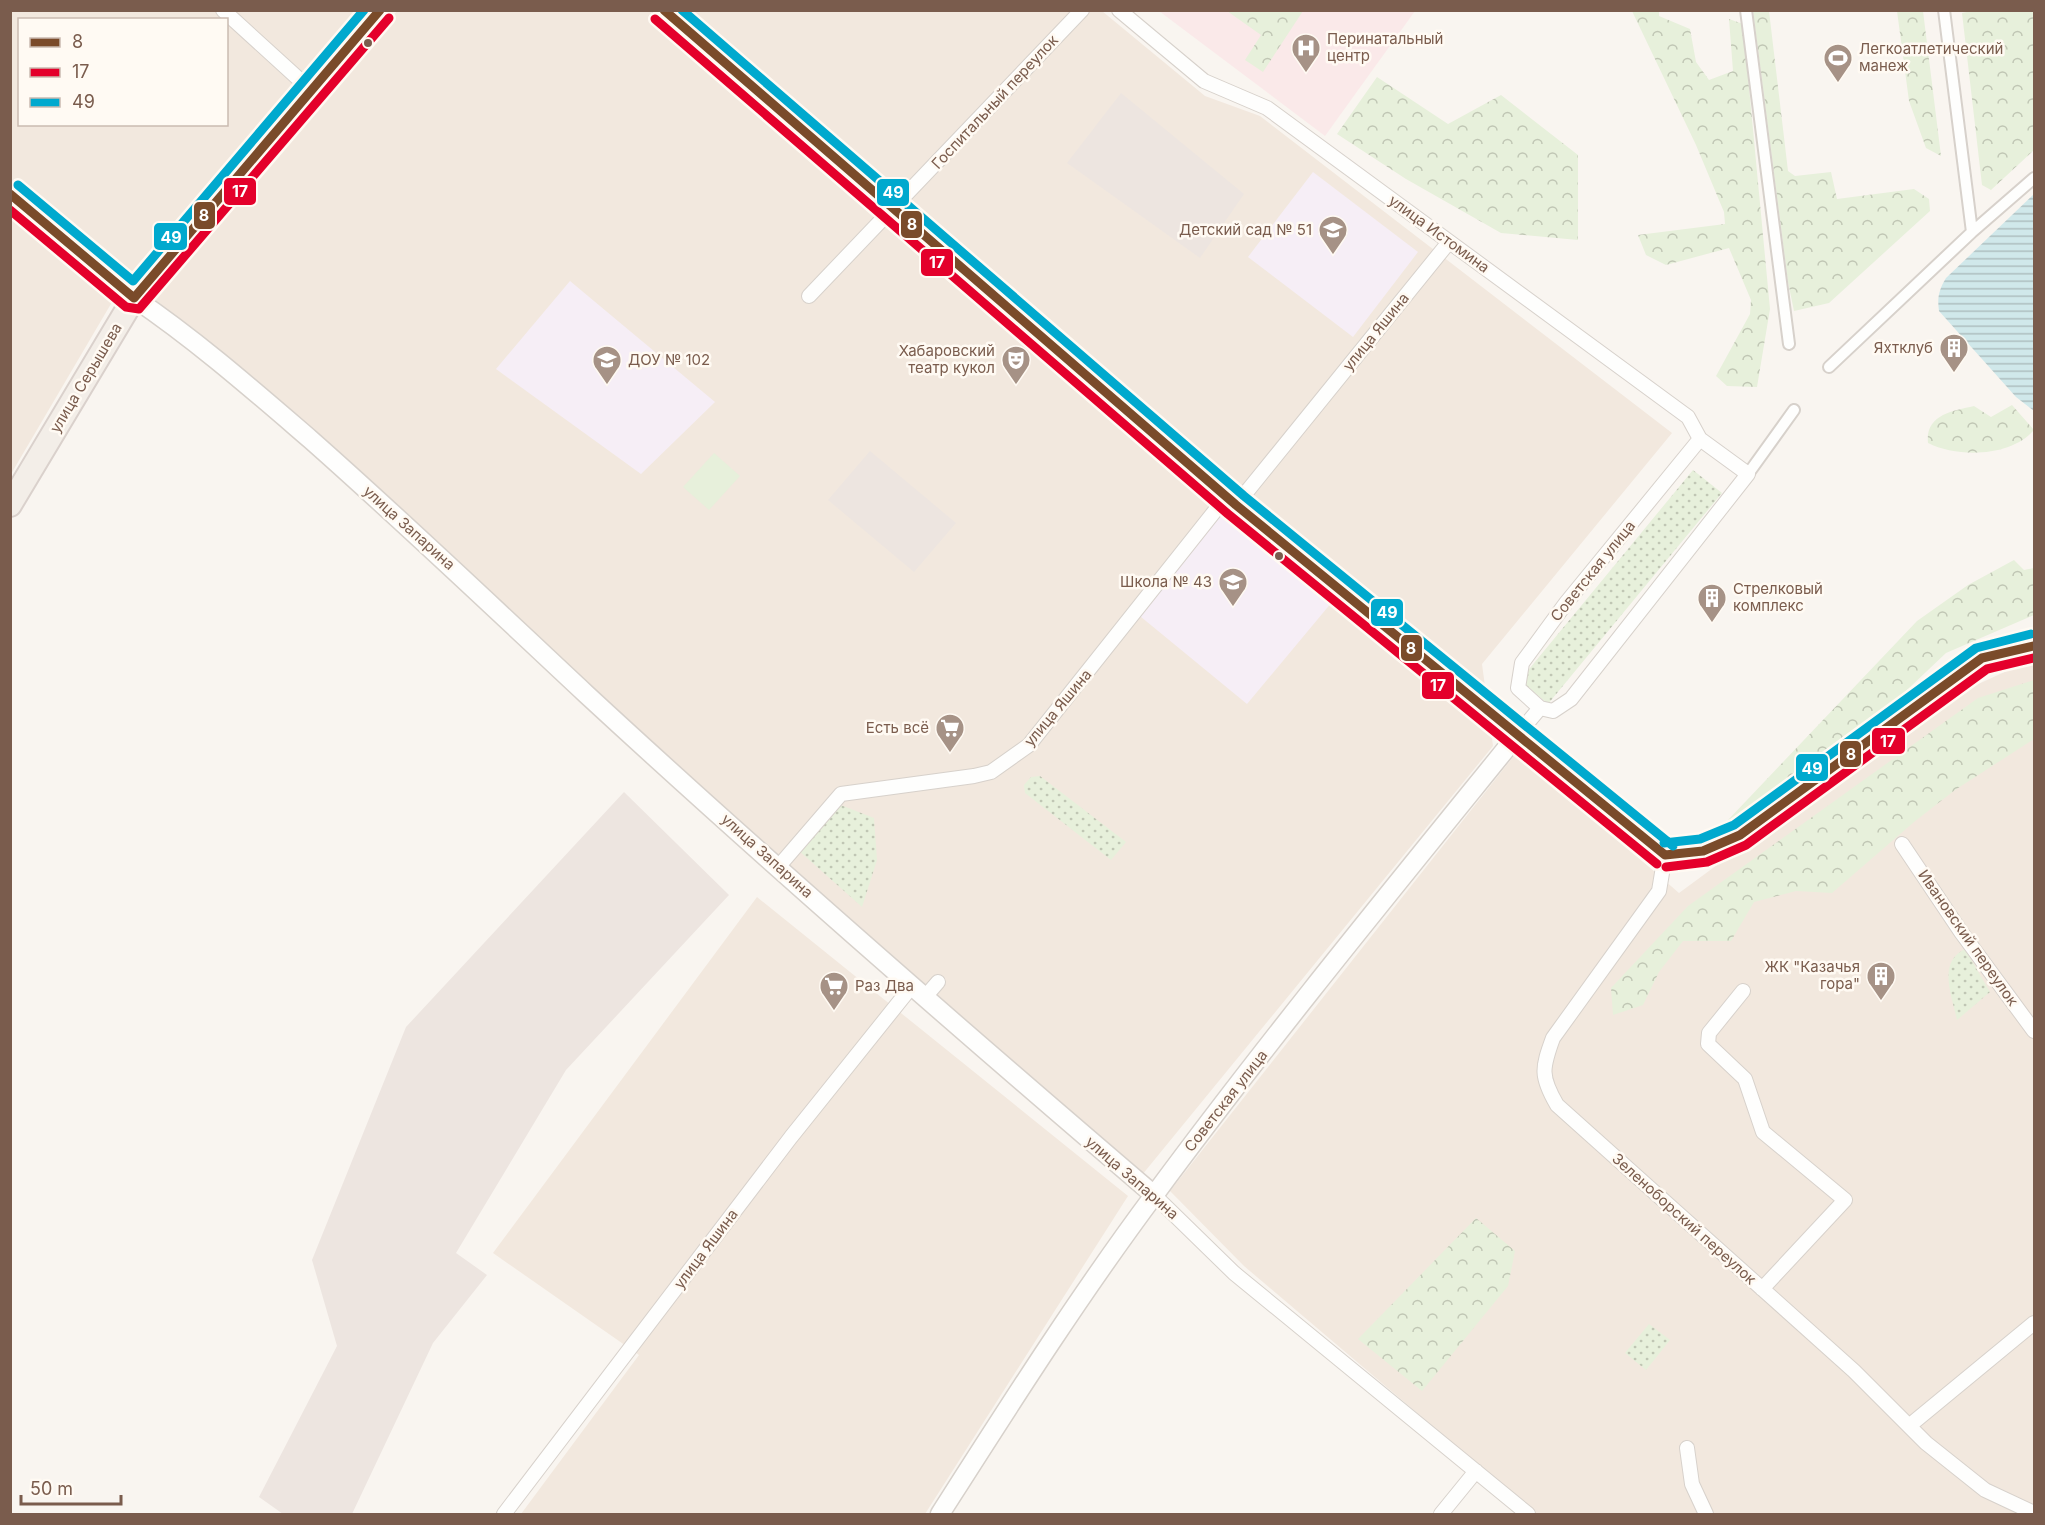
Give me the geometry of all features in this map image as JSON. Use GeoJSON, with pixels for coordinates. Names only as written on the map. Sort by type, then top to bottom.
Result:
{"type":"FeatureCollection","features":[{"type":"Feature","properties":{"kind":"main road","name":"улица Серышева"},"geometry":{"type":"LineString","coordinates":[[10,505],[134,298],[314,92],[380,10]]}},
{"type":"Feature","properties":{"kind":"main road"},"geometry":{"type":"LineString","coordinates":[[663,10],[1231,501],[1665,855],[1703,851],[1740,835],[1982,658],[2034,646]]}},
{"type":"Feature","properties":{"kind":"main road","name":"улица Запарина"},"geometry":{"type":"LineString","coordinates":[[10,194],[134,298]]}},
{"type":"Feature","properties":{"kind":"street"},"geometry":{"type":"LineString","coordinates":[[223,10],[314,92]]}},
{"type":"Feature","properties":{"kind":"street","name":"Госпитальный переулок"},"geometry":{"type":"LineString","coordinates":[[809,296],[1082,10]]}},
{"type":"Feature","properties":{"kind":"street","name":"улица Истомина"},"geometry":{"type":"LineString","coordinates":[[1119,10],[1204,81],[1267,108],[1688,417],[1700,439],[1748,474]]}},
{"type":"Feature","properties":{"kind":"street"},"geometry":{"type":"LineString","coordinates":[[1746,10],[1790,344]]}},
{"type":"Feature","properties":{"kind":"street"},"geometry":{"type":"LineString","coordinates":[[1944,10],[1972,232]]}},
{"type":"Feature","properties":{"kind":"street"},"geometry":{"type":"LineString","coordinates":[[1829,367],[1972,232],[2034,178]]}},
{"type":"Feature","properties":{"kind":"street","name":"улица Яшина"},"geometry":{"type":"LineString","coordinates":[[779,866],[841,794],[975,776],[999,767],[1029,745],[1449,242]]}},
{"type":"Feature","properties":{"kind":"street","name":"улица Запарина"},"geometry":{"type":"LineString","coordinates":[[134,298],[269,404],[385,506],[586,694],[919,992],[1154,1195],[1234,1273],[1528,1515]]}},
{"type":"Feature","properties":{"kind":"street"},"geometry":{"type":"LineString","coordinates":[[1540,708],[1553,711],[1571,699],[1748,474],[1794,410]]}},
{"type":"Feature","properties":{"kind":"street","name":"Советская улица"},"geometry":{"type":"LineString","coordinates":[[940,1515],[1042,1356],[1154,1195],[1315,986],[1540,708],[1518,688],[1522,663],[1566,603],[1700,439]]}},
{"type":"Feature","properties":{"kind":"street","name":"Ивановский переулок"},"geometry":{"type":"LineString","coordinates":[[1902,844],[1955,923],[2034,1031]]}},
{"type":"Feature","properties":{"kind":"street","name":"Зеленоборский переулок"},"geometry":{"type":"LineString","coordinates":[[1665,855],[1659,891],[1553,1038],[1543,1066],[1545,1085],[1557,1105],[1854,1371],[1926,1443],[1985,1490],[2034,1513]]}},
{"type":"Feature","properties":{"kind":"street","name":"улица Яшина"},"geometry":{"type":"LineString","coordinates":[[504,1515],[784,1147],[919,992],[938,982]]}},
{"type":"Feature","properties":{"kind":"street"},"geometry":{"type":"LineString","coordinates":[[1743,991],[1708,1033],[1708,1044],[1745,1079],[1763,1132],[1845,1200],[1762,1289]]}},
{"type":"Feature","properties":{"kind":"street"},"geometry":{"type":"LineString","coordinates":[[1909,1426],[2034,1323]]}},
{"type":"Feature","properties":{"kind":"street"},"geometry":{"type":"LineString","coordinates":[[1687,1448],[1692,1484],[1706,1515]]}},
{"type":"Feature","properties":{"kind":"street"},"geometry":{"type":"LineString","coordinates":[[1441,1515],[1476,1471]]}},
{"type":"Feature","properties":{"kind":"shaded area"},"geometry":{"type":"Polygon","coordinates":[[[11,11],[361,11],[115,297],[11,474],[11,11]]]}},
{"type":"Feature","properties":{"kind":"shaded area"},"geometry":{"type":"Polygon","coordinates":[[[397,11],[1102,11],[1205,96],[1260,116],[1672,433],[1482,664],[1493,746],[1142,1175],[781,860],[152,299],[397,11]]]}},
{"type":"Feature","properties":{"kind":"shaded area","name":"Перинатальный центр"},"geometry":{"type":"Polygon","coordinates":[[[1159,11],[1415,11],[1325,136],[1159,11]]]}},
{"type":"Feature","properties":{"kind":"shaded area"},"geometry":{"type":"Polygon","coordinates":[[[1121,93],[1244,194],[1200,258],[1067,163],[1121,93]]]}},
{"type":"Feature","properties":{"kind":"shaded area","name":"Детский сад № 51"},"geometry":{"type":"Polygon","coordinates":[[[1313,172],[1418,252],[1353,337],[1248,257],[1313,172]]]}},
{"type":"Feature","properties":{"kind":"shaded area","name":"ДОУ № 102"},"geometry":{"type":"Polygon","coordinates":[[[570,281],[715,402],[641,474],[496,369],[570,281]]]}},
{"type":"Feature","properties":{"kind":"shaded area"},"geometry":{"type":"Polygon","coordinates":[[[870,451],[956,523],[914,572],[828,500],[870,451]]]}},
{"type":"Feature","properties":{"kind":"shaded area","name":"Школа № 43"},"geometry":{"type":"Polygon","coordinates":[[[1220,510],[1332,602],[1247,704],[1135,612],[1220,510]]]}},
{"type":"Feature","properties":{"kind":"shaded area"},"geometry":{"type":"Polygon","coordinates":[[[2022,664],[2034,665],[2034,1514],[1536,1514],[1244,1266],[1170,1191],[1517,752],[1679,893],[1939,702],[2022,664]]]}},
{"type":"Feature","properties":{"kind":"shaded area"},"geometry":{"type":"Polygon","coordinates":[[[624,792],[729,895],[566,1070],[456,1253],[487,1275],[433,1343],[352,1514],[283,1514],[259,1497],[337,1346],[312,1260],[406,1027],[624,792]]]}},
{"type":"Feature","properties":{"kind":"shaded area"},"geometry":{"type":"Polygon","coordinates":[[[757,897],[1128,1196],[925,1514],[521,1514],[639,1355],[493,1253],[757,897]]]}},
{"type":"Feature","properties":{"kind":"green space"},"geometry":{"type":"Polygon","coordinates":[[[1976,10],[2034,11],[2034,150],[1991,190],[1982,185],[1962,13],[1976,10]]]}},
{"type":"Feature","properties":{"kind":"green space"},"geometry":{"type":"Polygon","coordinates":[[[1227,11],[1303,11],[1263,72],[1245,60],[1261,35],[1227,11]]]}},
{"type":"Feature","properties":{"kind":"green space"},"geometry":{"type":"Polygon","coordinates":[[[1632,11],[1659,11],[1659,16],[1690,29],[1696,62],[1709,80],[1733,71],[1729,19],[1743,24],[1770,309],[1757,387],[1727,386],[1716,376],[1750,314],[1751,300],[1729,248],[1666,265],[1646,255],[1638,235],[1725,224],[1724,212],[1696,145],[1632,11]]]}},
{"type":"Feature","properties":{"kind":"green space"},"geometry":{"type":"Polygon","coordinates":[[[1753,11],[1769,11],[1788,171],[1795,176],[1831,172],[1837,199],[1914,189],[1929,199],[1930,211],[1829,303],[1794,311],[1788,282],[1753,11]]]}},
{"type":"Feature","properties":{"kind":"green space"},"geometry":{"type":"Polygon","coordinates":[[[1897,11],[1923,11],[1941,156],[1926,148],[1909,101],[1897,11]]]}},
{"type":"Feature","properties":{"kind":"green space"},"geometry":{"type":"Polygon","coordinates":[[[1377,77],[1448,124],[1501,95],[1578,155],[1578,240],[1501,233],[1406,179],[1337,134],[1377,77]]]}},
{"type":"Feature","properties":{"kind":"green space"},"geometry":{"type":"Polygon","coordinates":[[[2012,405],[2034,430],[2012,446],[1969,453],[1940,448],[1928,443],[1931,426],[1942,416],[1974,406],[1991,417],[2012,405]]]}},
{"type":"Feature","properties":{"kind":"green space"},"geometry":{"type":"Polygon","coordinates":[[[714,453],[740,476],[709,510],[683,487],[714,453]]]}},
{"type":"Feature","properties":{"kind":"green space"},"geometry":{"type":"Polygon","coordinates":[[[1693,470],[1722,493],[1548,704],[1520,680],[1693,470]]]}},
{"type":"Feature","properties":{"kind":"green space"},"geometry":{"type":"Polygon","coordinates":[[[2014,560],[2024,570],[2034,568],[2034,615],[1946,653],[1870,725],[1734,829],[1728,820],[1917,621],[1968,585],[2014,560]]]}},
{"type":"Feature","properties":{"kind":"green space"},"geometry":{"type":"Polygon","coordinates":[[[2034,680],[2034,739],[1955,790],[1832,893],[1796,891],[1754,902],[1731,941],[1683,941],[1659,972],[1643,1005],[1613,1015],[1611,988],[1688,906],[1978,698],[2034,680]]]}},
{"type":"Feature","properties":{"kind":"green space"},"geometry":{"type":"Polygon","coordinates":[[[1040,776],[1126,842],[1111,860],[1025,793],[1024,785],[1031,777],[1040,776]]]}},
{"type":"Feature","properties":{"kind":"green space"},"geometry":{"type":"Polygon","coordinates":[[[838,804],[874,818],[877,860],[862,907],[798,850],[838,804]]]}},
{"type":"Feature","properties":{"kind":"green space"},"geometry":{"type":"Polygon","coordinates":[[[1965,949],[1990,992],[1957,1020],[1950,990],[1949,971],[1956,955],[1965,949]]]}},
{"type":"Feature","properties":{"kind":"green space"},"geometry":{"type":"Polygon","coordinates":[[[1476,1218],[1515,1251],[1508,1286],[1422,1391],[1358,1339],[1476,1218]]]}},
{"type":"Feature","properties":{"kind":"green space"},"geometry":{"type":"Polygon","coordinates":[[[1649,1324],[1670,1340],[1646,1370],[1625,1353],[1649,1324]]]}},
{"type":"Feature","properties":{"kind":"water"},"geometry":{"type":"Polygon","coordinates":[[[2034,194],[2034,411],[2016,397],[1939,311],[1938,302],[1940,290],[1946,278],[2034,194]]]}},
{"type":"Feature","properties":{"kind":"transit line","name":"49"},"geometry":{"type":"LineString","coordinates":[[18,185],[133,281],[364,10]]}},
{"type":"Feature","properties":{"kind":"transit line","name":"8"},"geometry":{"type":"LineString","coordinates":[[10,194],[134,298],[380,10]]}},
{"type":"Feature","properties":{"kind":"transit line","name":"8"},"geometry":{"type":"LineString","coordinates":[[664,10],[1236,505],[1665,855]]}},
{"type":"Feature","properties":{"kind":"transit line","name":"49"},"geometry":{"type":"LineString","coordinates":[[682,10],[1244,496],[1673,846]]}},
{"type":"Feature","properties":{"kind":"transit line","name":"17"},"geometry":{"type":"LineString","coordinates":[[10,210],[126,307],[139,309],[389,18]]}},
{"type":"Feature","properties":{"kind":"transit line","name":"17"},"geometry":{"type":"LineString","coordinates":[[655,19],[1228,514],[1657,864]]}},
{"type":"Feature","properties":{"kind":"transit line","name":"49"},"geometry":{"type":"LineString","coordinates":[[1664,843],[1700,839],[1734,825],[1976,648],[2031,634]]}},
{"type":"Feature","properties":{"kind":"transit line","name":"8"},"geometry":{"type":"LineString","coordinates":[[1665,855],[1703,851],[1740,835],[1982,658],[2034,646]]}},
{"type":"Feature","properties":{"kind":"transit line","name":"17"},"geometry":{"type":"LineString","coordinates":[[1666,867],[1707,862],[1746,845],[1987,669],[2034,658]]}},
{"type":"Feature","properties":{"kind":"place","name":"Перинатальный центр"},"geometry":{"type":"Point","coordinates":[1306,74]}},
{"type":"Feature","properties":{"kind":"place","name":"Легкоатлетический манеж"},"geometry":{"type":"Point","coordinates":[1838,84]}},
{"type":"Feature","properties":{"kind":"place","name":"Детский сад № 51"},"geometry":{"type":"Point","coordinates":[1333,256]}},
{"type":"Feature","properties":{"kind":"place","name":"Яхтклуб"},"geometry":{"type":"Point","coordinates":[1954,374]}},
{"type":"Feature","properties":{"kind":"place","name":"ДОУ № 102"},"geometry":{"type":"Point","coordinates":[607,386]}},
{"type":"Feature","properties":{"kind":"place","name":"Хабаровский театр кукол"},"geometry":{"type":"Point","coordinates":[1016,386]}},
{"type":"Feature","properties":{"kind":"place","name":"Школа № 43"},"geometry":{"type":"Point","coordinates":[1233,608]}},
{"type":"Feature","properties":{"kind":"place","name":"Стрелковый комплекс"},"geometry":{"type":"Point","coordinates":[1712,624]}},
{"type":"Feature","properties":{"kind":"place","name":"Есть всё"},"geometry":{"type":"Point","coordinates":[950,754]}},
{"type":"Feature","properties":{"kind":"place","name":"ЖК \"Казачья гора\""},"geometry":{"type":"Point","coordinates":[1881,1002]}},
{"type":"Feature","properties":{"kind":"place","name":"Раз Два"},"geometry":{"type":"Point","coordinates":[834,1012]}}]}
